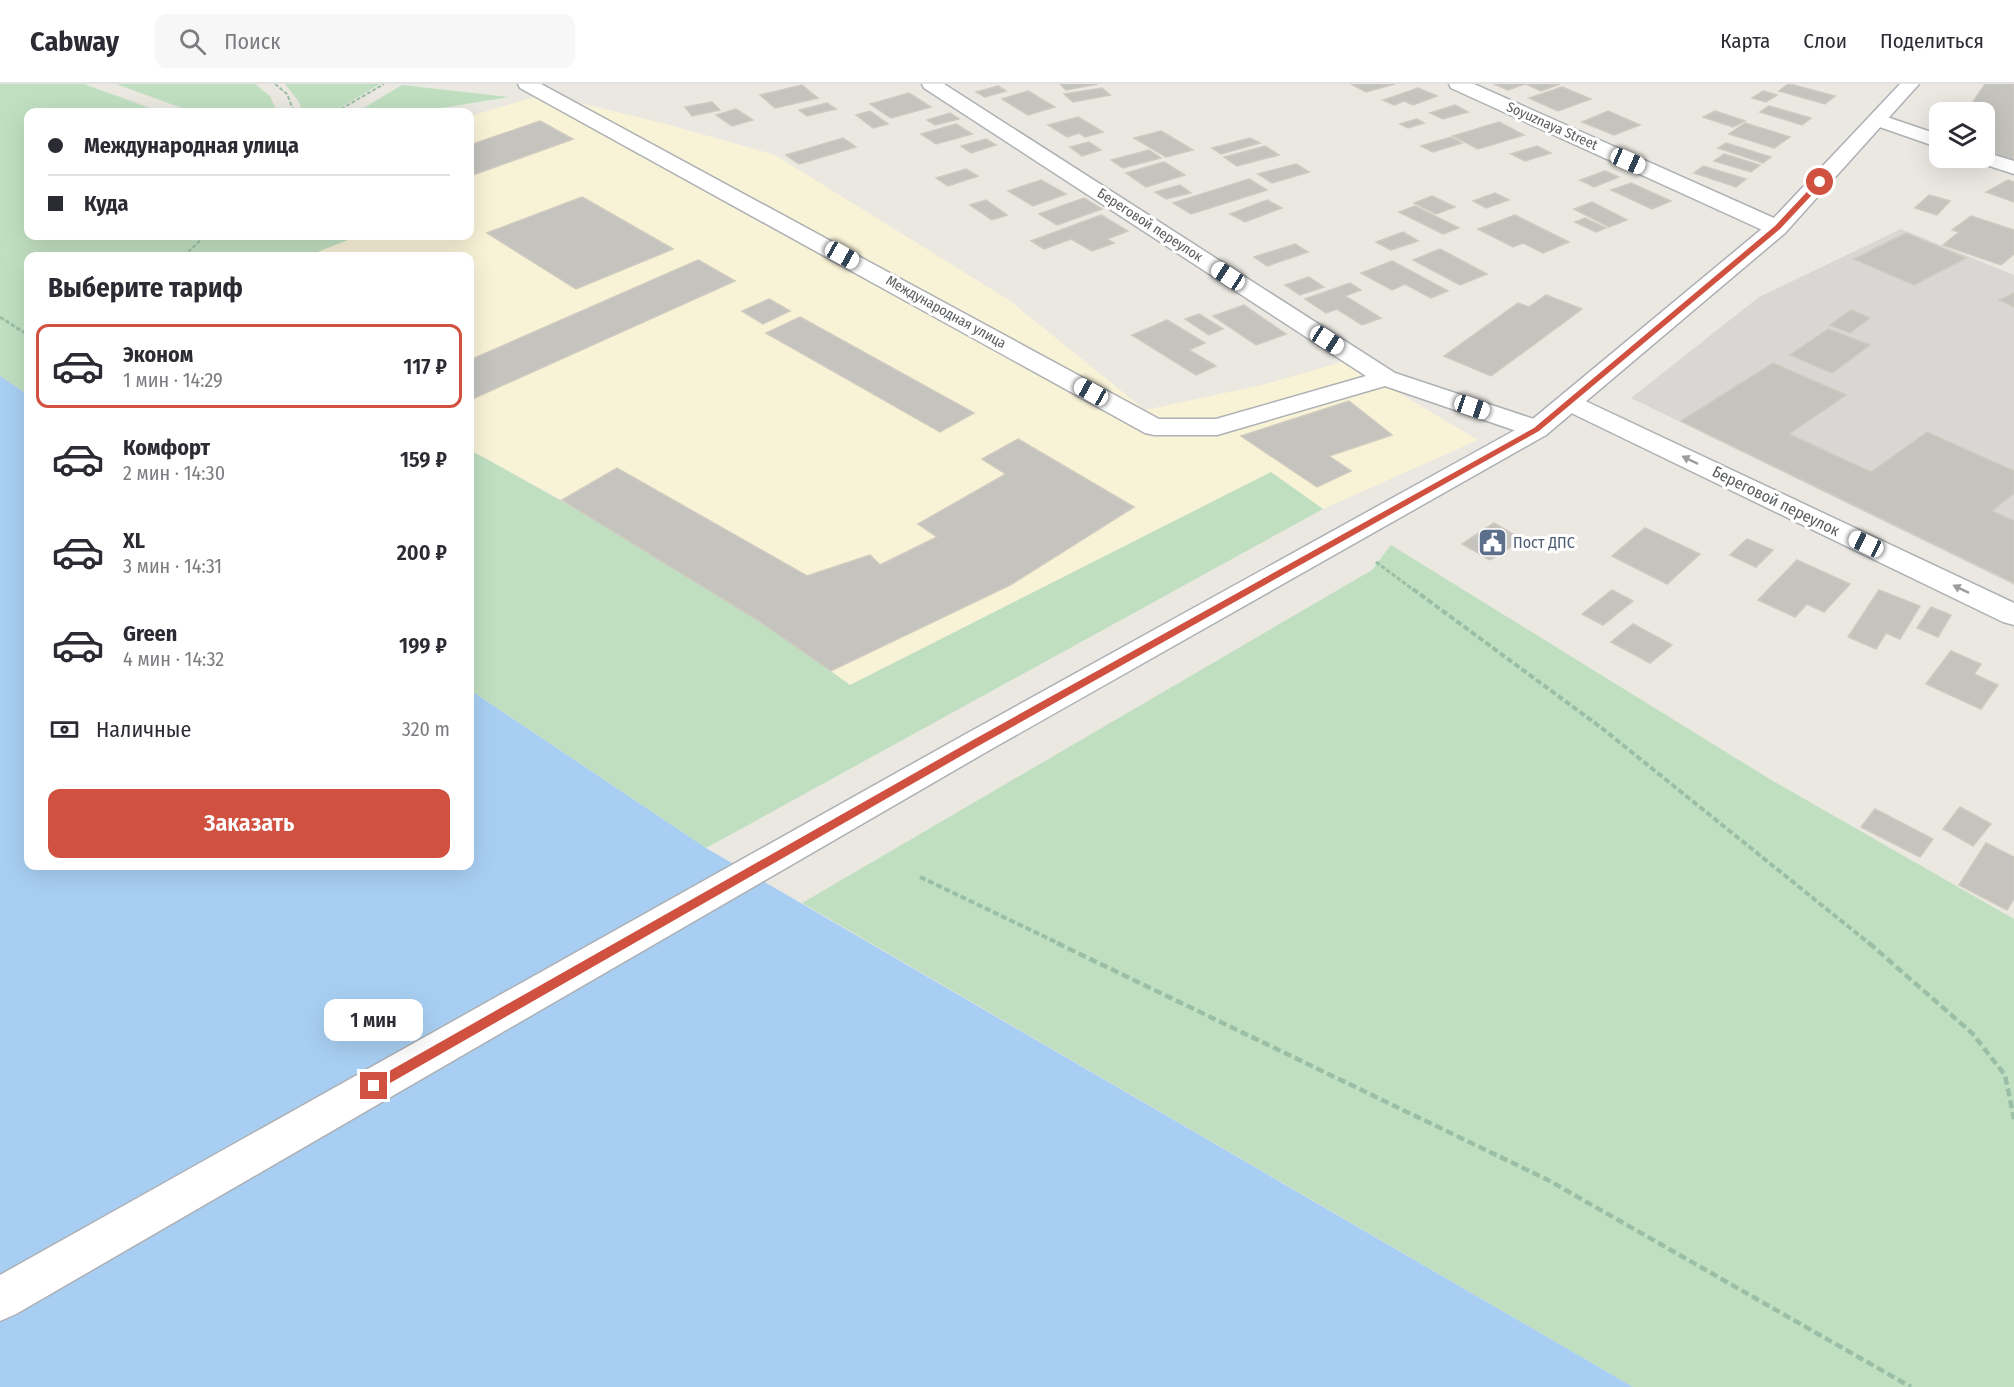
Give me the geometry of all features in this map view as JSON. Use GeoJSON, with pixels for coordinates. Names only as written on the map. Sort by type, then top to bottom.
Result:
{"type":"FeatureCollection","features":[{"type":"Feature","properties":{"kind":"street","name":"Международная улица"},"geometry":{"type":"LineString","coordinates":[[527,84],[1154,427],[1217,427],[1386,378]]}},
{"type":"Feature","properties":{"kind":"street","name":"Береговой переулок"},"geometry":{"type":"LineString","coordinates":[[931,84],[1386,378],[1537,429]]}},
{"type":"Feature","properties":{"kind":"street","name":"Soyuznaya Street"},"geometry":{"type":"LineString","coordinates":[[1458,84],[1777,228]]}},
{"type":"Feature","properties":{"kind":"street"},"geometry":{"type":"LineString","coordinates":[[0,1299],[976,743],[1537,429],[1777,228],[1910,84]]}},
{"type":"Feature","properties":{"kind":"street"},"geometry":{"type":"LineString","coordinates":[[1878,120],[1929,138]]}},
{"type":"Feature","properties":{"kind":"street"},"geometry":{"type":"LineString","coordinates":[[1995,162],[2014,168]]}},
{"type":"Feature","properties":{"kind":"street","name":"Береговой переулок"},"geometry":{"type":"LineString","coordinates":[[1570,403],[2014,615]]}},
{"type":"Feature","properties":{"kind":"path"},"geometry":{"type":"LineString","coordinates":[[275,84],[287,94],[292,108]]}},
{"type":"Feature","properties":{"kind":"path"},"geometry":{"type":"LineString","coordinates":[[343,108],[384,84]]}},
{"type":"Feature","properties":{"kind":"path"},"geometry":{"type":"LineString","coordinates":[[188,252],[201,240]]}},
{"type":"Feature","properties":{"kind":"path"},"geometry":{"type":"LineString","coordinates":[[0,317],[24,332]]}},
{"type":"Feature","properties":{"kind":"path"},"geometry":{"type":"LineString","coordinates":[[1344,539],[1602,729],[1854,930],[1972,1032],[2005,1076],[2014,1119]]}},
{"type":"Feature","properties":{"kind":"path"},"geometry":{"type":"LineString","coordinates":[[920,877],[1548,1180],[1911,1387]]}},
{"type":"Feature","properties":{"kind":"shaded area"},"geometry":{"type":"Polygon","coordinates":[[[551,92],[568,100],[666,124],[775,155],[1009,300],[1145,410],[1262,385],[1345,361],[1478,440],[1323,509],[1271,472],[850,685],[759,621],[562,500],[474,452],[474,252],[317,252],[348,240],[474,240],[474,115],[551,92]]]}},
{"type":"Feature","properties":{"kind":"shaded area"},"geometry":{"type":"Polygon","coordinates":[[[1901,229],[2014,275],[2014,585],[1631,398],[1759,297],[1901,229]]]}},
{"type":"Feature","properties":{"kind":"green space"},"geometry":{"type":"Polygon","coordinates":[[[0,84],[84,84],[150,108],[24,108],[24,240],[348,240],[317,252],[24,252],[24,392],[0,376],[0,84]]]}},
{"type":"Feature","properties":{"kind":"green space"},"geometry":{"type":"Polygon","coordinates":[[[116,84],[255,84],[270,96],[275,108],[182,108],[116,84]]]}},
{"type":"Feature","properties":{"kind":"green space"},"geometry":{"type":"Polygon","coordinates":[[[285,84],[380,84],[340,108],[301,108],[285,84]]]}},
{"type":"Feature","properties":{"kind":"green space"},"geometry":{"type":"Polygon","coordinates":[[[402,85],[509,97],[442,108],[364,108],[402,85]]]}},
{"type":"Feature","properties":{"kind":"green space"},"geometry":{"type":"Polygon","coordinates":[[[474,452],[664,561],[758,621],[850,685],[1271,472],[1323,509],[706,848],[474,693],[474,452]]]}},
{"type":"Feature","properties":{"kind":"green space"},"geometry":{"type":"Polygon","coordinates":[[[1391,545],[1768,778],[2014,919],[2014,1387],[1633,1387],[802,903],[1372,570],[1391,545]]]}},
{"type":"Feature","properties":{"kind":"water"},"geometry":{"type":"Polygon","coordinates":[[[0,376],[24,392],[24,870],[474,870],[474,693],[706,848],[1633,1387],[0,1387],[0,376]]]}},
{"type":"Feature","properties":{"kind":"building"},"geometry":{"type":"Polygon","coordinates":[[[1060,84],[1098,84],[1066,90],[1060,84]]]}},
{"type":"Feature","properties":{"kind":"building"},"geometry":{"type":"Polygon","coordinates":[[[1351,84],[1395,84],[1366,92],[1351,84]]]}},
{"type":"Feature","properties":{"kind":"building"},"geometry":{"type":"Polygon","coordinates":[[[1494,84],[1525,84],[1508,90],[1494,84]]]}},
{"type":"Feature","properties":{"kind":"building"},"geometry":{"type":"Polygon","coordinates":[[[1526,84],[1560,84],[1541,91],[1526,84]]]}},
{"type":"Feature","properties":{"kind":"building"},"geometry":{"type":"Polygon","coordinates":[[[1788,84],[1835,96],[1825,104],[1779,91],[1788,84]]]}},
{"type":"Feature","properties":{"kind":"building"},"geometry":{"type":"Polygon","coordinates":[[[1985,84],[2014,84],[2014,161],[1995,155],[1995,102],[1973,102],[1985,84]]]}},
{"type":"Feature","properties":{"kind":"building"},"geometry":{"type":"Polygon","coordinates":[[[802,85],[818,98],[775,108],[760,95],[802,85]]]}},
{"type":"Feature","properties":{"kind":"building"},"geometry":{"type":"Polygon","coordinates":[[[998,86],[1006,91],[985,97],[976,92],[998,86]]]}},
{"type":"Feature","properties":{"kind":"building"},"geometry":{"type":"Polygon","coordinates":[[[1562,87],[1591,99],[1558,111],[1529,98],[1562,87]]]}},
{"type":"Feature","properties":{"kind":"building"},"geometry":{"type":"Polygon","coordinates":[[[1102,88],[1110,95],[1073,102],[1064,94],[1102,88]]]}},
{"type":"Feature","properties":{"kind":"building"},"geometry":{"type":"Polygon","coordinates":[[[1418,88],[1437,96],[1413,105],[1404,101],[1394,105],[1383,100],[1418,88]]]}},
{"type":"Feature","properties":{"kind":"building"},"geometry":{"type":"Polygon","coordinates":[[[1028,91],[1055,107],[1028,115],[1002,99],[1028,91]]]}},
{"type":"Feature","properties":{"kind":"building"},"geometry":{"type":"Polygon","coordinates":[[[1763,91],[1777,95],[1766,102],[1752,98],[1763,91]]]}},
{"type":"Feature","properties":{"kind":"building"},"geometry":{"type":"Polygon","coordinates":[[[909,93],[931,107],[891,118],[870,104],[909,93]]]}},
{"type":"Feature","properties":{"kind":"building"},"geometry":{"type":"Polygon","coordinates":[[[712,102],[720,110],[692,116],[685,107],[712,102]]]}},
{"type":"Feature","properties":{"kind":"building"},"geometry":{"type":"Polygon","coordinates":[[[827,103],[836,109],[807,116],[799,110],[827,103]]]}},
{"type":"Feature","properties":{"kind":"building"},"geometry":{"type":"Polygon","coordinates":[[[1455,105],[1468,112],[1443,119],[1430,113],[1455,105]]]}},
{"type":"Feature","properties":{"kind":"building"},"geometry":{"type":"Polygon","coordinates":[[[1769,106],[1811,118],[1802,125],[1760,112],[1769,106]]]}},
{"type":"Feature","properties":{"kind":"building"},"geometry":{"type":"Polygon","coordinates":[[[736,109],[753,120],[732,126],[716,115],[736,109]]]}},
{"type":"Feature","properties":{"kind":"building"},"geometry":{"type":"Polygon","coordinates":[[[870,111],[888,124],[873,128],[856,115],[870,111]]]}},
{"type":"Feature","properties":{"kind":"building"},"geometry":{"type":"Polygon","coordinates":[[[1608,111],[1640,125],[1614,135],[1582,122],[1608,111]]]}},
{"type":"Feature","properties":{"kind":"building"},"geometry":{"type":"Polygon","coordinates":[[[1715,111],[1745,121],[1733,127],[1703,117],[1715,111]]]}},
{"type":"Feature","properties":{"kind":"building"},"geometry":{"type":"Polygon","coordinates":[[[950,113],[959,119],[935,125],[927,120],[950,113]]]}},
{"type":"Feature","properties":{"kind":"building"},"geometry":{"type":"Polygon","coordinates":[[[1078,117],[1103,132],[1085,137],[1079,133],[1067,137],[1048,125],[1078,117]]]}},
{"type":"Feature","properties":{"kind":"building"},"geometry":{"type":"Polygon","coordinates":[[[1417,119],[1424,123],[1408,128],[1400,124],[1417,119]]]}},
{"type":"Feature","properties":{"kind":"building"},"geometry":{"type":"Polygon","coordinates":[[[540,121],[573,139],[474,175],[474,144],[540,121]]]}},
{"type":"Feature","properties":{"kind":"building"},"geometry":{"type":"Polygon","coordinates":[[[1499,122],[1524,135],[1478,149],[1453,136],[1499,122]]]}},
{"type":"Feature","properties":{"kind":"building"},"geometry":{"type":"Polygon","coordinates":[[[1745,123],[1790,137],[1774,148],[1729,134],[1745,123]]]}},
{"type":"Feature","properties":{"kind":"building"},"geometry":{"type":"Polygon","coordinates":[[[956,124],[972,134],[936,144],[921,134],[956,124]]]}},
{"type":"Feature","properties":{"kind":"building"},"geometry":{"type":"Polygon","coordinates":[[[1161,131],[1193,150],[1166,157],[1134,138],[1161,131]]]}},
{"type":"Feature","properties":{"kind":"building"},"geometry":{"type":"Polygon","coordinates":[[[1451,137],[1462,143],[1433,152],[1421,146],[1451,137]]]}},
{"type":"Feature","properties":{"kind":"building"},"geometry":{"type":"Polygon","coordinates":[[[843,138],[856,147],[799,164],[786,155],[843,138]]]}},
{"type":"Feature","properties":{"kind":"building"},"geometry":{"type":"Polygon","coordinates":[[[1250,138],[1260,143],[1221,154],[1212,148],[1250,138]]]}},
{"type":"Feature","properties":{"kind":"building"},"geometry":{"type":"Polygon","coordinates":[[[986,139],[996,145],[971,153],[961,146],[986,139]]]}},
{"type":"Feature","properties":{"kind":"building"},"geometry":{"type":"Polygon","coordinates":[[[1089,142],[1101,150],[1082,156],[1070,147],[1089,142]]]}},
{"type":"Feature","properties":{"kind":"building"},"geometry":{"type":"Polygon","coordinates":[[[1726,143],[1771,157],[1763,163],[1718,148],[1726,143]]]}},
{"type":"Feature","properties":{"kind":"building"},"geometry":{"type":"Polygon","coordinates":[[[1265,146],[1279,155],[1237,166],[1224,157],[1265,146]]]}},
{"type":"Feature","properties":{"kind":"building"},"geometry":{"type":"Polygon","coordinates":[[[1537,146],[1551,153],[1525,161],[1511,154],[1537,146]]]}},
{"type":"Feature","properties":{"kind":"building"},"geometry":{"type":"Polygon","coordinates":[[[1149,150],[1161,158],[1123,168],[1111,160],[1149,150]]]}},
{"type":"Feature","properties":{"kind":"building"},"geometry":{"type":"Polygon","coordinates":[[[1724,154],[1760,165],[1751,172],[1714,161],[1724,154]]]}},
{"type":"Feature","properties":{"kind":"building"},"geometry":{"type":"Polygon","coordinates":[[[1164,162],[1185,175],[1146,187],[1126,173],[1164,162]]]}},
{"type":"Feature","properties":{"kind":"building"},"geometry":{"type":"Polygon","coordinates":[[[1296,164],[1309,172],[1272,183],[1258,174],[1296,164]]]}},
{"type":"Feature","properties":{"kind":"building"},"geometry":{"type":"Polygon","coordinates":[[[1703,166],[1746,179],[1736,187],[1694,173],[1703,166]]]}},
{"type":"Feature","properties":{"kind":"building"},"geometry":{"type":"Polygon","coordinates":[[[966,169],[978,176],[948,186],[936,178],[966,169]]]}},
{"type":"Feature","properties":{"kind":"building"},"geometry":{"type":"Polygon","coordinates":[[[1605,171],[1619,177],[1594,187],[1580,180],[1605,171]]]}},
{"type":"Feature","properties":{"kind":"building"},"geometry":{"type":"Polygon","coordinates":[[[1249,179],[1267,190],[1191,214],[1173,203],[1249,179]]]}},
{"type":"Feature","properties":{"kind":"building"},"geometry":{"type":"Polygon","coordinates":[[[1041,180],[1066,194],[1033,206],[1008,191],[1041,180]]]}},
{"type":"Feature","properties":{"kind":"building"},"geometry":{"type":"Polygon","coordinates":[[[2008,180],[2014,182],[2014,202],[1986,192],[2008,180]]]}},
{"type":"Feature","properties":{"kind":"building"},"geometry":{"type":"Polygon","coordinates":[[[1631,183],[1671,201],[1652,209],[1611,190],[1631,183]]]}},
{"type":"Feature","properties":{"kind":"building"},"geometry":{"type":"Polygon","coordinates":[[[1180,185],[1191,193],[1166,199],[1155,192],[1180,185]]]}},
{"type":"Feature","properties":{"kind":"building"},"geometry":{"type":"Polygon","coordinates":[[[1495,193],[1509,200],[1486,208],[1473,201],[1495,193]]]}},
{"type":"Feature","properties":{"kind":"building"},"geometry":{"type":"Polygon","coordinates":[[[1929,195],[1950,201],[1937,215],[1915,208],[1929,195]]]}},
{"type":"Feature","properties":{"kind":"building"},"geometry":{"type":"Polygon","coordinates":[[[1432,196],[1455,207],[1436,214],[1414,203],[1432,196]]]}},
{"type":"Feature","properties":{"kind":"building"},"geometry":{"type":"Polygon","coordinates":[[[582,197],[673,249],[576,289],[487,233],[582,197]]]}},
{"type":"Feature","properties":{"kind":"building"},"geometry":{"type":"Polygon","coordinates":[[[1084,198],[1102,209],[1057,225],[1039,214],[1084,198]]]}},
{"type":"Feature","properties":{"kind":"building"},"geometry":{"type":"Polygon","coordinates":[[[986,200],[1007,215],[992,220],[970,205],[986,200]]]}},
{"type":"Feature","properties":{"kind":"building"},"geometry":{"type":"Polygon","coordinates":[[[1267,200],[1282,208],[1245,222],[1230,214],[1267,200]]]}},
{"type":"Feature","properties":{"kind":"building"},"geometry":{"type":"Polygon","coordinates":[[[1592,202],[1627,220],[1609,227],[1574,209],[1592,202]]]}},
{"type":"Feature","properties":{"kind":"building"},"geometry":{"type":"Polygon","coordinates":[[[1415,206],[1459,228],[1443,234],[1399,212],[1415,206]]]}},
{"type":"Feature","properties":{"kind":"building"},"geometry":{"type":"Polygon","coordinates":[[[1101,215],[1128,231],[1107,239],[1114,243],[1092,251],[1071,239],[1044,249],[1031,241],[1101,215]]]}},
{"type":"Feature","properties":{"kind":"building"},"geometry":{"type":"Polygon","coordinates":[[[1515,215],[1569,242],[1543,253],[1523,243],[1513,247],[1478,229],[1515,215]]]}},
{"type":"Feature","properties":{"kind":"building"},"geometry":{"type":"Polygon","coordinates":[[[1971,216],[2014,230],[2014,254],[2001,265],[1943,245],[1959,232],[1952,230],[1971,216]]]}},
{"type":"Feature","properties":{"kind":"building"},"geometry":{"type":"Polygon","coordinates":[[[1585,218],[1606,228],[1596,232],[1575,222],[1585,218]]]}},
{"type":"Feature","properties":{"kind":"building"},"geometry":{"type":"Polygon","coordinates":[[[1403,232],[1418,241],[1391,250],[1376,242],[1403,232]]]}},
{"type":"Feature","properties":{"kind":"building"},"geometry":{"type":"Polygon","coordinates":[[[1906,233],[1966,258],[1914,285],[1854,259],[1906,233]]]}},
{"type":"Feature","properties":{"kind":"building"},"geometry":{"type":"Polygon","coordinates":[[[1295,244],[1308,252],[1267,266],[1254,257],[1295,244]]]}},
{"type":"Feature","properties":{"kind":"building"},"geometry":{"type":"Polygon","coordinates":[[[1440,249],[1487,274],[1460,285],[1413,260],[1440,249]]]}},
{"type":"Feature","properties":{"kind":"building"},"geometry":{"type":"Polygon","coordinates":[[[698,260],[735,281],[474,398],[474,358],[698,260]]]}},
{"type":"Feature","properties":{"kind":"building"},"geometry":{"type":"Polygon","coordinates":[[[1392,261],[1448,291],[1431,298],[1405,284],[1392,290],[1361,273],[1392,261]]]}},
{"type":"Feature","properties":{"kind":"building"},"geometry":{"type":"Polygon","coordinates":[[[1309,277],[1324,287],[1300,295],[1285,285],[1309,277]]]}},
{"type":"Feature","properties":{"kind":"building"},"geometry":{"type":"Polygon","coordinates":[[[1350,283],[1361,290],[1345,296],[1381,318],[1362,325],[1337,309],[1326,313],[1305,299],[1350,283]]]}},
{"type":"Feature","properties":{"kind":"building"},"geometry":{"type":"Polygon","coordinates":[[[2014,293],[2014,307],[1999,300],[2014,293]]]}},
{"type":"Feature","properties":{"kind":"building"},"geometry":{"type":"Polygon","coordinates":[[[1546,295],[1582,309],[1491,376],[1444,356],[1518,303],[1529,307],[1546,295]]]}},
{"type":"Feature","properties":{"kind":"building"},"geometry":{"type":"Polygon","coordinates":[[[769,299],[790,311],[763,324],[742,311],[769,299]]]}},
{"type":"Feature","properties":{"kind":"building"},"geometry":{"type":"Polygon","coordinates":[[[1244,305],[1286,334],[1256,345],[1213,316],[1244,305]]]}},
{"type":"Feature","properties":{"kind":"building"},"geometry":{"type":"Polygon","coordinates":[[[1851,310],[1870,318],[1850,333],[1830,325],[1851,310]]]}},
{"type":"Feature","properties":{"kind":"building"},"geometry":{"type":"Polygon","coordinates":[[[1199,314],[1223,329],[1209,335],[1185,319],[1199,314]]]}},
{"type":"Feature","properties":{"kind":"building"},"geometry":{"type":"Polygon","coordinates":[[[800,317],[974,413],[940,432],[766,333],[800,317]]]}},
{"type":"Feature","properties":{"kind":"building"},"geometry":{"type":"Polygon","coordinates":[[[1167,320],[1205,343],[1189,350],[1216,366],[1196,375],[1132,335],[1167,320]]]}},
{"type":"Feature","properties":{"kind":"building"},"geometry":{"type":"Polygon","coordinates":[[[1828,329],[1870,345],[1832,373],[1790,355],[1828,329]]]}},
{"type":"Feature","properties":{"kind":"building"},"geometry":{"type":"Polygon","coordinates":[[[1773,363],[1846,395],[1789,434],[1871,472],[1927,432],[2014,471],[2014,493],[1992,511],[2014,521],[2014,583],[1681,421],[1773,363]]]}},
{"type":"Feature","properties":{"kind":"building"},"geometry":{"type":"Polygon","coordinates":[[[1349,401],[1392,435],[1329,456],[1351,471],[1317,487],[1241,436],[1349,401]]]}},
{"type":"Feature","properties":{"kind":"building"},"geometry":{"type":"Polygon","coordinates":[[[1018,439],[1134,507],[1012,584],[831,671],[759,621],[562,500],[617,468],[807,576],[870,555],[880,565],[937,537],[918,524],[1006,474],[982,459],[1018,439]]]}},
{"type":"Feature","properties":{"kind":"building","name":"Пост ДПС"},"geometry":{"type":"Polygon","coordinates":[[[1494,523],[1523,540],[1490,560],[1462,544],[1494,523]]]}},
{"type":"Feature","properties":{"kind":"building"},"geometry":{"type":"Polygon","coordinates":[[[1645,528],[1700,554],[1667,584],[1612,556],[1645,528]]]}},
{"type":"Feature","properties":{"kind":"building"},"geometry":{"type":"Polygon","coordinates":[[[1747,539],[1773,550],[1756,567],[1730,555],[1747,539]]]}},
{"type":"Feature","properties":{"kind":"building"},"geometry":{"type":"Polygon","coordinates":[[[1797,560],[1850,584],[1824,612],[1807,604],[1795,617],[1758,600],[1797,560]]]}},
{"type":"Feature","properties":{"kind":"building"},"geometry":{"type":"Polygon","coordinates":[[[1612,590],[1633,601],[1603,625],[1582,614],[1612,590]]]}},
{"type":"Feature","properties":{"kind":"building"},"geometry":{"type":"Polygon","coordinates":[[[1879,590],[1920,606],[1900,639],[1886,633],[1876,649],[1848,637],[1879,590]]]}},
{"type":"Feature","properties":{"kind":"building"},"geometry":{"type":"Polygon","coordinates":[[[1931,607],[1951,615],[1938,637],[1917,628],[1931,607]]]}},
{"type":"Feature","properties":{"kind":"building"},"geometry":{"type":"Polygon","coordinates":[[[1633,624],[1672,645],[1650,663],[1611,642],[1633,624]]]}},
{"type":"Feature","properties":{"kind":"building"},"geometry":{"type":"Polygon","coordinates":[[[1951,651],[1981,664],[1974,674],[1998,685],[1981,709],[1926,684],[1951,651]]]}},
{"type":"Feature","properties":{"kind":"building"},"geometry":{"type":"Polygon","coordinates":[[[1960,807],[1991,824],[1973,846],[1943,829],[1960,807]]]}},
{"type":"Feature","properties":{"kind":"building"},"geometry":{"type":"Polygon","coordinates":[[[1875,809],[1933,839],[1920,857],[1861,827],[1875,809]]]}},
{"type":"Feature","properties":{"kind":"building"},"geometry":{"type":"Polygon","coordinates":[[[1986,843],[2014,857],[2014,899],[2007,910],[1959,885],[1986,843]]]}},
{"type":"Feature","properties":{"kind":"place","name":"Пост ДПС"},"geometry":{"type":"Point","coordinates":[1492,542]}},
{"type":"Feature","properties":{"kind":"route"},"geometry":{"type":"LineString","coordinates":[[374,1086],[976,743],[1537,429],[1777,228],[1820,182]]}}]}
